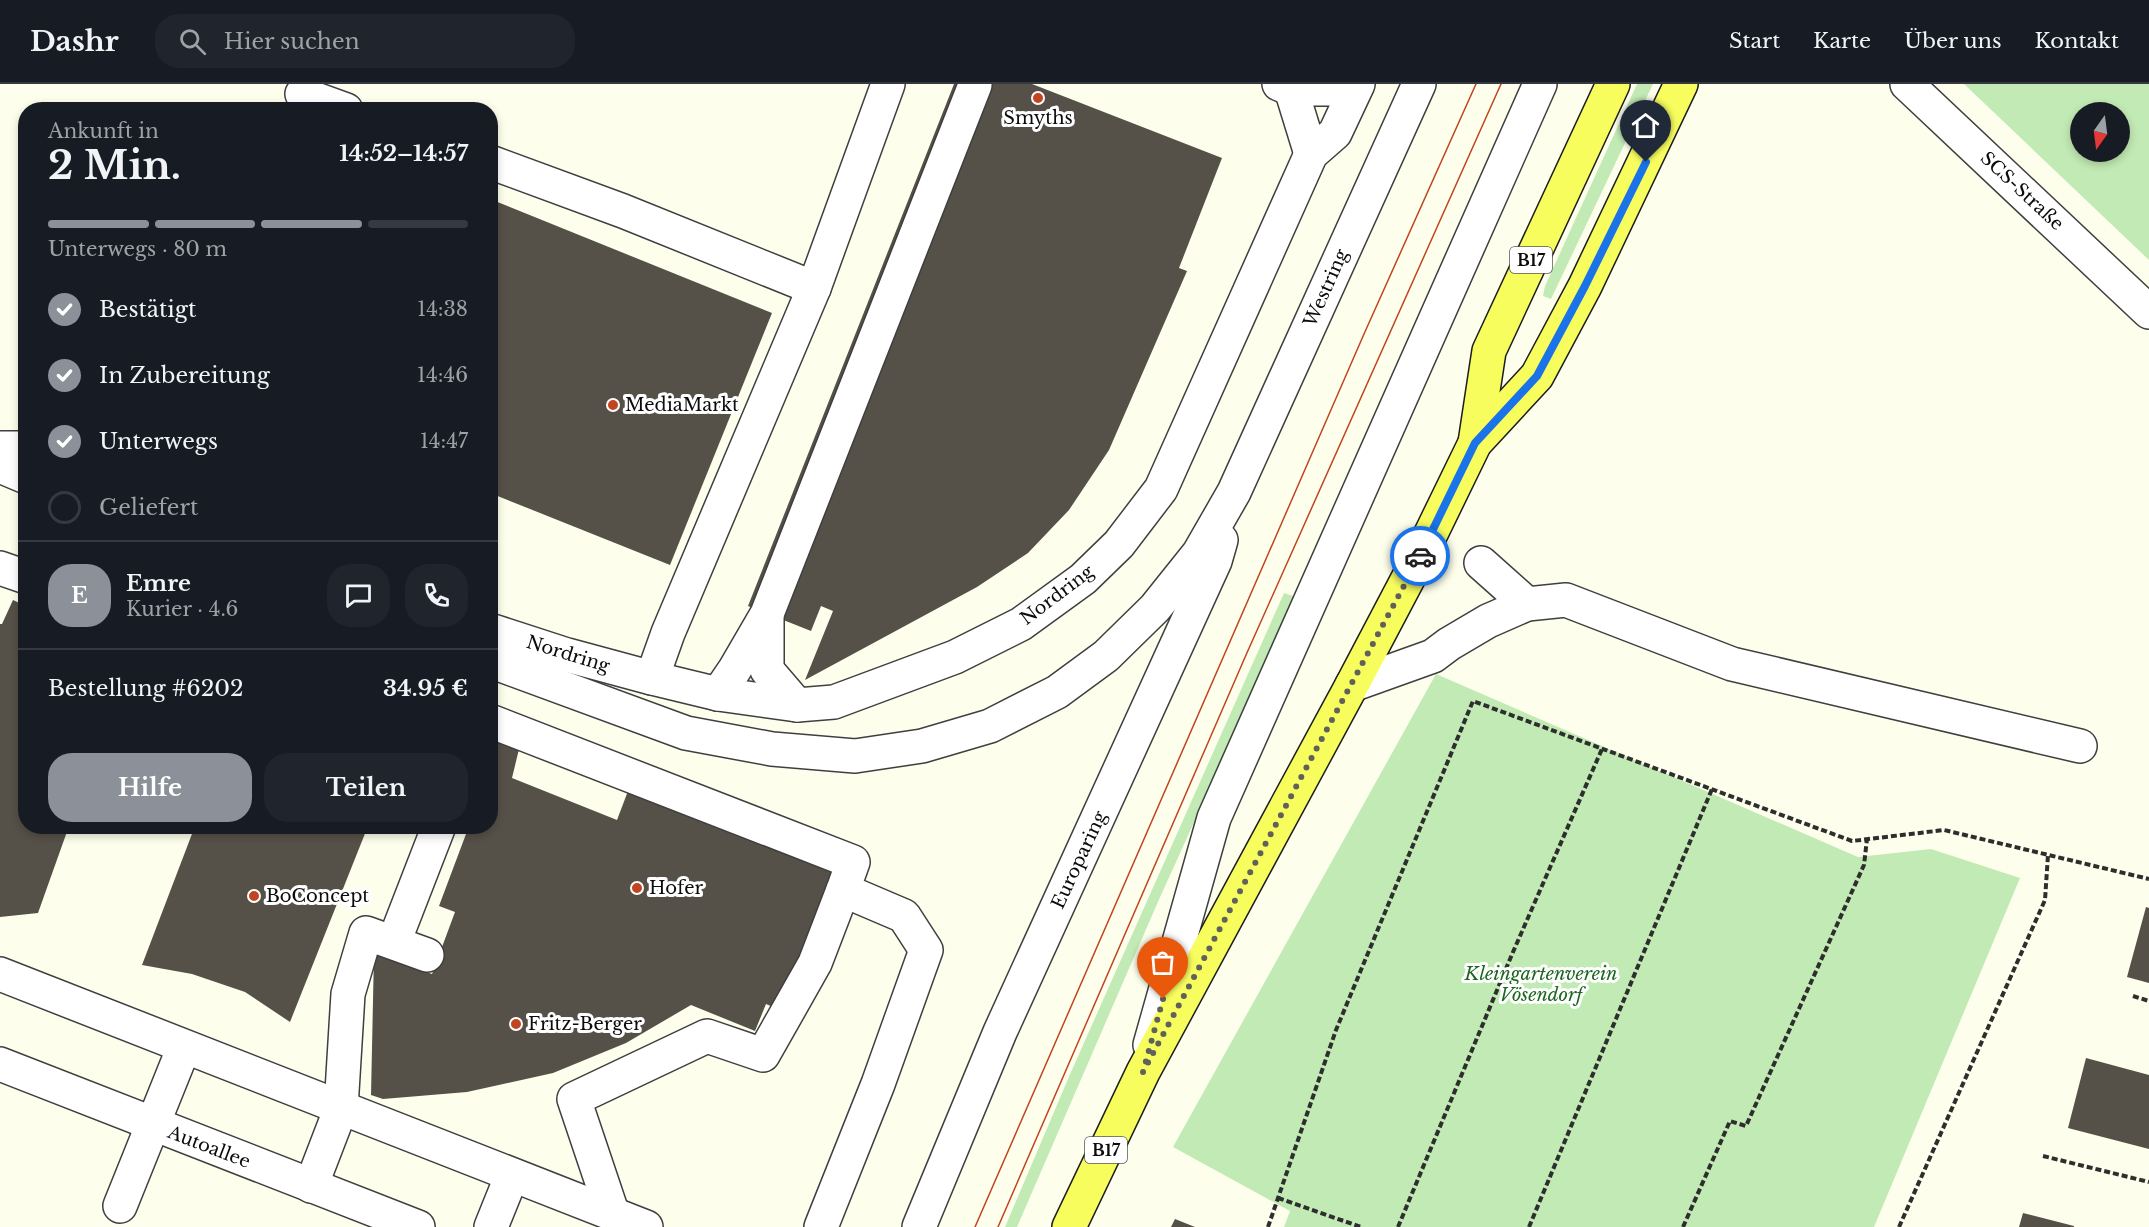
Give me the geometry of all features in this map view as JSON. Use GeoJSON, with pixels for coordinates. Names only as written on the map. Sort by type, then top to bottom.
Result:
{"type":"FeatureCollection","features":[{"type":"Feature","properties":{"kind":"main road","name":"B17"},"geometry":{"type":"LineString","coordinates":[[1475,443],[1489,351],[1613,84]]}},
{"type":"Feature","properties":{"kind":"main road","name":"B17"},"geometry":{"type":"LineString","coordinates":[[1069,1227],[1143,1072],[1352,685],[1422,552],[1475,443],[1537,376],[1585,286],[1681,84]]}},
{"type":"Feature","properties":{"kind":"street"},"geometry":{"type":"LineString","coordinates":[[652,678],[668,633],[814,288],[888,84]]}},
{"type":"Feature","properties":{"kind":"street","name":"Westring"},"geometry":{"type":"LineString","coordinates":[[1234,492],[1419,84]]}},
{"type":"Feature","properties":{"kind":"street","name":"SCS-Straße"},"geometry":{"type":"LineString","coordinates":[[1908,84],[2145,305]]}},
{"type":"Feature","properties":{"kind":"street"},"geometry":{"type":"LineString","coordinates":[[718,694],[767,614],[975,85]]}},
{"type":"Feature","properties":{"kind":"street"},"geometry":{"type":"LineString","coordinates":[[1311,154],[1285,86],[1357,87]]}},
{"type":"Feature","properties":{"kind":"street","name":"Nordring"},"geometry":{"type":"LineString","coordinates":[[498,633],[567,655],[718,694],[797,705],[834,702],[955,657],[1021,624],[1083,579],[1119,544],[1161,489],[1311,154],[1335,133],[1357,87]]}},
{"type":"Feature","properties":{"kind":"street"},"geometry":{"type":"LineString","coordinates":[[1143,1072],[1214,818],[1535,95]]}},
{"type":"Feature","properties":{"kind":"street"},"geometry":{"type":"LineString","coordinates":[[301,96],[320,102]]}},
{"type":"Feature","properties":{"kind":"street"},"geometry":{"type":"LineString","coordinates":[[498,165],[623,211],[814,288]]}},
{"type":"Feature","properties":{"kind":"street"},"geometry":{"type":"LineString","coordinates":[[0,448],[18,448]]}},
{"type":"Feature","properties":{"kind":"street"},"geometry":{"type":"LineString","coordinates":[[0,466],[18,474]]}},
{"type":"Feature","properties":{"kind":"street","name":"Nordring"},"geometry":{"type":"LineString","coordinates":[[498,664],[686,733],[772,749],[855,756],[922,746],[990,726],[1057,692],[1106,656],[1155,608],[1199,553],[1234,492]]}},
{"type":"Feature","properties":{"kind":"street","name":"Europaring"},"geometry":{"type":"LineString","coordinates":[[919,1227],[1000,1032],[1215,561],[1234,492]]}},
{"type":"Feature","properties":{"kind":"street"},"geometry":{"type":"LineString","coordinates":[[1481,563],[1527,604]]}},
{"type":"Feature","properties":{"kind":"street"},"geometry":{"type":"LineString","coordinates":[[0,568],[18,574]]}},
{"type":"Feature","properties":{"kind":"street"},"geometry":{"type":"LineString","coordinates":[[1352,685],[1433,656],[1488,621],[1527,604],[1566,600],[1732,664],[2080,746]]}},
{"type":"Feature","properties":{"kind":"street"},"geometry":{"type":"LineString","coordinates":[[767,614],[767,670],[797,705]]}},
{"type":"Feature","properties":{"kind":"street"},"geometry":{"type":"LineString","coordinates":[[498,724],[853,862],[815,963],[763,1055],[707,1036],[574,1099],[613,1215]]}},
{"type":"Feature","properties":{"kind":"street"},"geometry":{"type":"LineString","coordinates":[[394,942],[436,834]]}},
{"type":"Feature","properties":{"kind":"street"},"geometry":{"type":"LineString","coordinates":[[821,1227],[878,1084],[926,950],[904,916],[843,890]]}},
{"type":"Feature","properties":{"kind":"street"},"geometry":{"type":"LineString","coordinates":[[312,1186],[341,1108],[348,994],[366,933],[427,955]]}},
{"type":"Feature","properties":{"kind":"street"},"geometry":{"type":"LineString","coordinates":[[0,974],[646,1227]]}},
{"type":"Feature","properties":{"kind":"street"},"geometry":{"type":"LineString","coordinates":[[120,1206],[184,1047]]}},
{"type":"Feature","properties":{"kind":"street","name":"Autoallee"},"geometry":{"type":"LineString","coordinates":[[0,1064],[418,1227]]}},
{"type":"Feature","properties":{"kind":"street"},"geometry":{"type":"LineString","coordinates":[[491,1227],[512,1175]]}},
{"type":"Feature","properties":{"kind":"path"},"geometry":{"type":"LineString","coordinates":[[1268,1227],[1336,1030],[1473,701],[1852,841],[1944,830],[2149,879]]}},
{"type":"Feature","properties":{"kind":"path"},"geometry":{"type":"LineString","coordinates":[[1398,1227],[1513,952],[1602,749]]}},
{"type":"Feature","properties":{"kind":"path"},"geometry":{"type":"LineString","coordinates":[[1529,1227],[1712,789]]}},
{"type":"Feature","properties":{"kind":"path"},"geometry":{"type":"LineString","coordinates":[[1683,1227],[1730,1121],[1746,1126],[1864,865],[1867,839]]}},
{"type":"Feature","properties":{"kind":"path"},"geometry":{"type":"LineString","coordinates":[[1899,1227],[2045,900],[2048,855]]}},
{"type":"Feature","properties":{"kind":"path"},"geometry":{"type":"LineString","coordinates":[[2133,996],[2149,1000]]}},
{"type":"Feature","properties":{"kind":"path"},"geometry":{"type":"LineString","coordinates":[[2043,1156],[2149,1182]]}},
{"type":"Feature","properties":{"kind":"path"},"geometry":{"type":"LineString","coordinates":[[1278,1198],[1361,1227]]}},
{"type":"Feature","properties":{"kind":"green space"},"geometry":{"type":"Polygon","coordinates":[[[1637,84],[1653,84],[1551,299],[1543,296],[1545,286],[1637,84]]]}},
{"type":"Feature","properties":{"kind":"green space"},"geometry":{"type":"Polygon","coordinates":[[[1964,84],[2149,84],[2149,260],[1964,84]]]}},
{"type":"Feature","properties":{"kind":"green space"},"geometry":{"type":"Polygon","coordinates":[[[1284,593],[1296,597],[1157,904],[1017,1227],[1005,1227],[1071,1072],[1284,593]]]}},
{"type":"Feature","properties":{"kind":"green space","name":"Kleingartenverein Vösendorf"},"geometry":{"type":"Polygon","coordinates":[[[1436,674],[1858,857],[1931,849],[2020,878],[1874,1227],[1284,1227],[1290,1211],[1173,1147],[1436,674]]]}},
{"type":"Feature","properties":{"kind":"building"},"geometry":{"type":"Polygon","coordinates":[[[954,84],[1032,84],[1222,158],[1179,268],[1187,271],[1109,450],[1069,510],[1028,553],[977,587],[805,680],[833,611],[821,606],[811,631],[748,606],[954,84]]]}},
{"type":"Feature","properties":{"kind":"building","name":"MediaMarkt"},"geometry":{"type":"Polygon","coordinates":[[[498,202],[772,313],[670,565],[498,496],[498,202]]]}},
{"type":"Feature","properties":{"kind":"building"},"geometry":{"type":"Polygon","coordinates":[[[13,600],[18,602],[18,834],[66,834],[38,913],[0,917],[0,624],[13,600]]]}},
{"type":"Feature","properties":{"kind":"building","name":"Hofer"},"geometry":{"type":"Polygon","coordinates":[[[498,742],[519,749],[512,778],[617,820],[628,791],[835,870],[780,1010],[766,1004],[755,1031],[691,1005],[626,1043],[553,1073],[467,1092],[383,1099],[371,1095],[374,953],[432,974],[455,912],[439,906],[466,834],[498,834],[498,742]]]}},
{"type":"Feature","properties":{"kind":"building","name":"BoConcept"},"geometry":{"type":"Polygon","coordinates":[[[192,834],[365,834],[290,1022],[245,992],[192,974],[142,965],[192,834]]]}},
{"type":"Feature","properties":{"kind":"building"},"geometry":{"type":"Polygon","coordinates":[[[2146,907],[2149,908],[2149,983],[2127,977],[2146,907]]]}},
{"type":"Feature","properties":{"kind":"building"},"geometry":{"type":"Polygon","coordinates":[[[2086,1058],[2149,1075],[2149,1149],[2068,1128],[2086,1058]]]}},
{"type":"Feature","properties":{"kind":"building"},"geometry":{"type":"Polygon","coordinates":[[[2023,1213],[2074,1226],[2074,1227],[2019,1227],[2023,1213]]]}},
{"type":"Feature","properties":{"kind":"building"},"geometry":{"type":"Polygon","coordinates":[[[1175,1219],[1195,1227],[1171,1227],[1175,1219]]]}},
{"type":"Feature","properties":{"kind":"tram line"},"geometry":{"type":"LineString","coordinates":[[975,1227],[1364,334],[1476,84]]}},
{"type":"Feature","properties":{"kind":"tram line"},"geometry":{"type":"LineString","coordinates":[[998,1227],[1246,655],[1501,84]]}},
{"type":"Feature","properties":{"kind":"way so far"},"geometry":{"type":"LineString","coordinates":[[1163,999],[1143,1072],[1420,556]]}},
{"type":"Feature","properties":{"kind":"place","name":"Smyths"},"geometry":{"type":"Point","coordinates":[1038,98]}},
{"type":"Feature","properties":{"kind":"place","name":"MediaMarkt"},"geometry":{"type":"Point","coordinates":[613,405]}},
{"type":"Feature","properties":{"kind":"place","name":"Hofer"},"geometry":{"type":"Point","coordinates":[637,888]}},
{"type":"Feature","properties":{"kind":"place","name":"BoConcept"},"geometry":{"type":"Point","coordinates":[254,896]}},
{"type":"Feature","properties":{"kind":"place","name":"Fritz-Berger"},"geometry":{"type":"Point","coordinates":[516,1024]}},
{"type":"Feature","properties":{"kind":"route"},"geometry":{"type":"LineString","coordinates":[[1420,556],[1475,443],[1537,376],[1585,286],[1646,162]]}}]}
